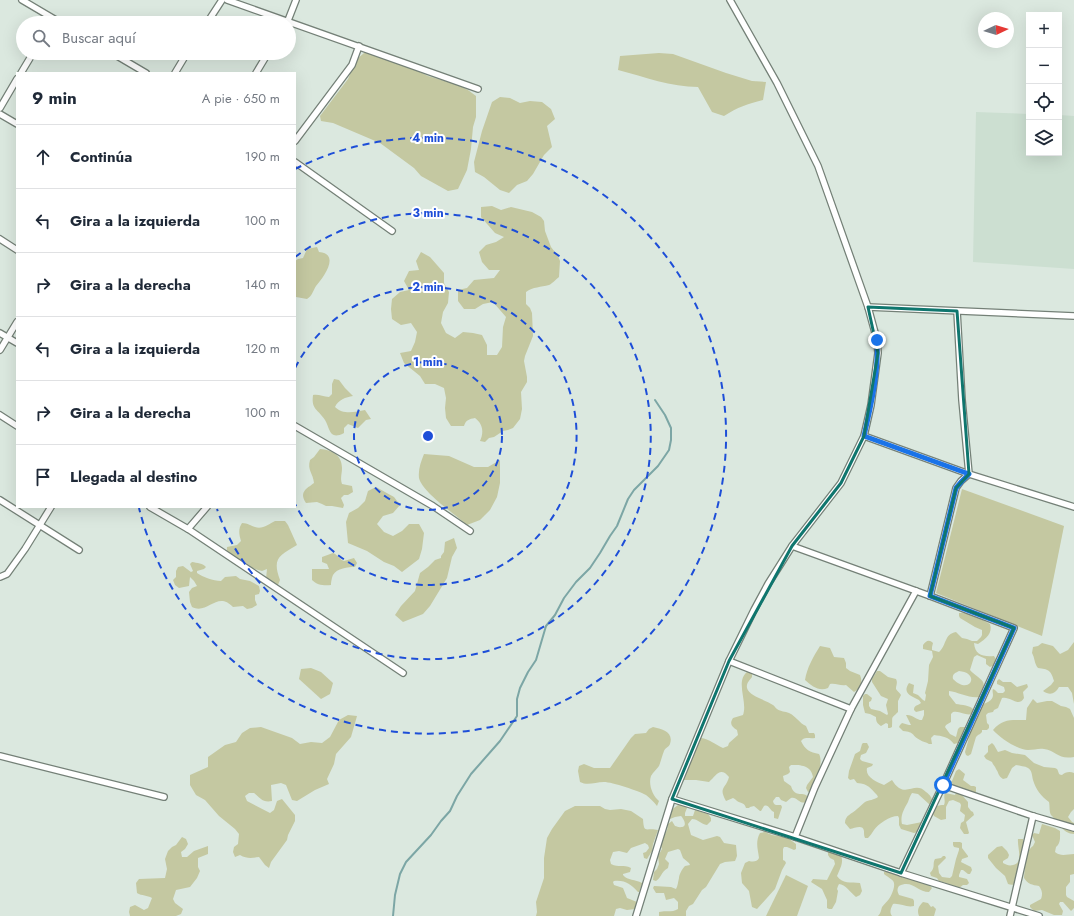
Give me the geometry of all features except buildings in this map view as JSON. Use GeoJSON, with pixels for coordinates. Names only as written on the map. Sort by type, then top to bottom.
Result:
{"type":"FeatureCollection","features":[{"type":"Feature","properties":{"kind":"street"},"geometry":{"type":"LineString","coordinates":[[22,0],[45,16]]}},
{"type":"Feature","properties":{"kind":"street"},"geometry":{"type":"LineString","coordinates":[[212,16],[222,0]]}},
{"type":"Feature","properties":{"kind":"street"},"geometry":{"type":"LineString","coordinates":[[227,0],[271,16]]}},
{"type":"Feature","properties":{"kind":"street"},"geometry":{"type":"LineString","coordinates":[[290,16],[296,0]]}},
{"type":"Feature","properties":{"kind":"street"},"geometry":{"type":"LineString","coordinates":[[636,916],[672,799],[729,661],[754,610],[792,546],[841,483],[864,436],[871,405],[878,353],[877,340],[868,307],[818,166],[777,83],[730,0]]}},
{"type":"Feature","properties":{"kind":"street"},"geometry":{"type":"LineString","coordinates":[[296,25],[478,88]]}},
{"type":"Feature","properties":{"kind":"street"},"geometry":{"type":"LineString","coordinates":[[296,139],[352,65],[359,46]]}},
{"type":"Feature","properties":{"kind":"street"},"geometry":{"type":"LineString","coordinates":[[22,72],[29,60]]}},
{"type":"Feature","properties":{"kind":"street"},"geometry":{"type":"LineString","coordinates":[[124,60],[144,72]]}},
{"type":"Feature","properties":{"kind":"street"},"geometry":{"type":"LineString","coordinates":[[175,72],[182,60]]}},
{"type":"Feature","properties":{"kind":"street"},"geometry":{"type":"LineString","coordinates":[[257,72],[264,60]]}},
{"type":"Feature","properties":{"kind":"street"},"geometry":{"type":"LineString","coordinates":[[0,108],[16,81]]}},
{"type":"Feature","properties":{"kind":"street"},"geometry":{"type":"LineString","coordinates":[[0,114],[16,123]]}},
{"type":"Feature","properties":{"kind":"street"},"geometry":{"type":"LineString","coordinates":[[296,163],[392,231]]}},
{"type":"Feature","properties":{"kind":"street"},"geometry":{"type":"LineString","coordinates":[[0,239],[16,249]]}},
{"type":"Feature","properties":{"kind":"street"},"geometry":{"type":"LineString","coordinates":[[868,307],[1074,316]]}},
{"type":"Feature","properties":{"kind":"street"},"geometry":{"type":"LineString","coordinates":[[957,311],[962,400],[969,474]]}},
{"type":"Feature","properties":{"kind":"street"},"geometry":{"type":"LineString","coordinates":[[0,350],[16,324]]}},
{"type":"Feature","properties":{"kind":"street"},"geometry":{"type":"LineString","coordinates":[[0,333],[16,342]]}},
{"type":"Feature","properties":{"kind":"street"},"geometry":{"type":"LineString","coordinates":[[0,415],[16,425]]}},
{"type":"Feature","properties":{"kind":"street"},"geometry":{"type":"LineString","coordinates":[[296,427],[433,506],[470,531]]}},
{"type":"Feature","properties":{"kind":"street"},"geometry":{"type":"LineString","coordinates":[[864,436],[969,474],[1074,507]]}},
{"type":"Feature","properties":{"kind":"street"},"geometry":{"type":"LineString","coordinates":[[930,596],[956,488],[969,474]]}},
{"type":"Feature","properties":{"kind":"street"},"geometry":{"type":"LineString","coordinates":[[0,500],[79,550]]}},
{"type":"Feature","properties":{"kind":"street"},"geometry":{"type":"LineString","coordinates":[[0,577],[6,574],[25,549],[50,508]]}},
{"type":"Feature","properties":{"kind":"street"},"geometry":{"type":"LineString","coordinates":[[152,508],[188,529],[403,673]]}},
{"type":"Feature","properties":{"kind":"street"},"geometry":{"type":"LineString","coordinates":[[188,529],[206,508]]}},
{"type":"Feature","properties":{"kind":"street"},"geometry":{"type":"LineString","coordinates":[[792,546],[1014,628],[943,785],[901,873]]}},
{"type":"Feature","properties":{"kind":"street"},"geometry":{"type":"LineString","coordinates":[[795,837],[815,787],[851,709],[916,591]]}},
{"type":"Feature","properties":{"kind":"street"},"geometry":{"type":"LineString","coordinates":[[729,661],[851,709]]}},
{"type":"Feature","properties":{"kind":"street"},"geometry":{"type":"LineString","coordinates":[[0,756],[164,797]]}},
{"type":"Feature","properties":{"kind":"street"},"geometry":{"type":"LineString","coordinates":[[943,785],[1033,816],[1074,828]]}},
{"type":"Feature","properties":{"kind":"street"},"geometry":{"type":"LineString","coordinates":[[672,799],[1039,916]]}},
{"type":"Feature","properties":{"kind":"street"},"geometry":{"type":"LineString","coordinates":[[1010,916],[1033,816]]}},
{"type":"Feature","properties":{"kind":"highlighted area"},"geometry":{"type":"Polygon","coordinates":[[[868,307],[957,311],[969,474],[956,488],[930,596],[1014,628],[901,873],[672,799],[729,661],[792,546],[841,483],[864,436],[878,353],[868,307]]]}},
{"type":"Feature","properties":{"kind":"shaded area"},"geometry":{"type":"Polygon","coordinates":[[[976,112],[1026,114],[1026,156],[1062,156],[1062,115],[1074,116],[1074,269],[973,262],[976,112]]]}},
{"type":"Feature","properties":{"kind":"green space"},"geometry":{"type":"Polygon","coordinates":[[[373,52],[400,62],[428,76],[458,85],[476,96],[476,117],[473,127],[467,170],[458,189],[448,191],[421,176],[414,168],[380,143],[333,123],[321,121],[320,116],[348,79],[356,60],[364,53],[373,52]]]}},
{"type":"Feature","properties":{"kind":"green space"},"geometry":{"type":"Polygon","coordinates":[[[659,53],[673,54],[752,81],[766,82],[763,100],[743,106],[724,116],[712,112],[698,87],[688,87],[668,83],[618,70],[620,56],[659,53]]]}},
{"type":"Feature","properties":{"kind":"green space"},"geometry":{"type":"Polygon","coordinates":[[[500,97],[510,98],[520,103],[530,101],[542,102],[551,109],[555,119],[547,126],[552,147],[544,155],[527,181],[517,185],[509,193],[500,190],[484,177],[475,172],[474,162],[482,131],[492,102],[500,97]]]}},
{"type":"Feature","properties":{"kind":"green space"},"geometry":{"type":"Polygon","coordinates":[[[492,206],[501,210],[511,207],[532,212],[541,217],[544,221],[545,231],[551,247],[560,261],[559,277],[549,285],[534,288],[526,292],[526,304],[532,313],[533,336],[524,361],[527,382],[521,392],[522,409],[520,419],[513,428],[489,438],[485,442],[480,441],[482,428],[480,423],[475,418],[468,420],[464,426],[451,426],[446,418],[446,398],[444,388],[435,384],[425,384],[420,376],[404,363],[400,353],[411,351],[417,332],[411,323],[401,325],[392,319],[391,309],[392,299],[400,292],[409,290],[404,281],[409,271],[419,270],[416,261],[421,252],[430,257],[444,273],[444,283],[449,292],[448,303],[443,312],[441,323],[446,333],[455,338],[463,332],[482,335],[487,345],[487,355],[497,355],[502,347],[503,327],[506,317],[493,302],[483,304],[475,309],[464,309],[458,301],[458,290],[467,288],[474,280],[494,278],[500,270],[489,270],[482,262],[479,252],[486,245],[496,242],[504,237],[495,233],[481,217],[481,207],[492,206]]]}},
{"type":"Feature","properties":{"kind":"green space"},"geometry":{"type":"Polygon","coordinates":[[[317,247],[319,252],[329,257],[330,262],[323,278],[307,299],[296,297],[296,260],[303,258],[307,249],[317,247]]]}},
{"type":"Feature","properties":{"kind":"green space"},"geometry":{"type":"Polygon","coordinates":[[[334,379],[339,380],[353,396],[342,399],[335,407],[338,410],[345,412],[365,410],[371,419],[366,420],[358,428],[348,424],[344,428],[344,433],[339,435],[333,435],[325,420],[313,404],[313,395],[329,397],[332,394],[332,384],[334,379]]]}},
{"type":"Feature","properties":{"kind":"green space"},"geometry":{"type":"Polygon","coordinates":[[[320,449],[336,454],[342,463],[342,484],[352,486],[353,492],[348,495],[344,495],[341,498],[344,505],[343,508],[326,506],[317,502],[306,503],[304,499],[304,491],[314,483],[309,463],[320,449]]]}},
{"type":"Feature","properties":{"kind":"green space"},"geometry":{"type":"Polygon","coordinates":[[[424,454],[449,456],[474,467],[488,467],[500,460],[500,483],[497,497],[490,510],[480,520],[467,525],[426,490],[421,484],[419,478],[419,469],[424,454]]]}},
{"type":"Feature","properties":{"kind":"green space"},"geometry":{"type":"Polygon","coordinates":[[[376,487],[394,497],[400,505],[393,513],[383,516],[377,524],[384,532],[393,536],[402,531],[409,524],[419,524],[424,533],[419,559],[402,572],[367,551],[348,543],[346,522],[349,513],[358,508],[365,501],[368,491],[376,487]]]}},
{"type":"Feature","properties":{"kind":"green space"},"geometry":{"type":"Polygon","coordinates":[[[962,489],[1064,526],[1042,636],[936,593],[962,489]]]}},
{"type":"Feature","properties":{"kind":"green space"},"geometry":{"type":"Polygon","coordinates":[[[275,521],[285,521],[297,545],[279,558],[277,567],[280,580],[278,585],[272,585],[266,579],[267,569],[262,571],[252,568],[241,560],[230,557],[228,555],[227,547],[237,545],[241,541],[239,532],[242,523],[260,528],[275,521]]]}},
{"type":"Feature","properties":{"kind":"green space"},"geometry":{"type":"Polygon","coordinates":[[[454,538],[457,548],[452,557],[447,578],[430,606],[423,614],[403,622],[395,615],[415,591],[420,573],[435,560],[441,558],[444,552],[445,542],[454,538]]]}},
{"type":"Feature","properties":{"kind":"green space"},"geometry":{"type":"Polygon","coordinates":[[[333,553],[344,561],[354,558],[357,563],[355,567],[340,569],[337,571],[333,575],[331,585],[316,583],[312,580],[312,569],[329,569],[327,564],[322,562],[322,557],[333,553]]]}},
{"type":"Feature","properties":{"kind":"green space"},"geometry":{"type":"Polygon","coordinates":[[[192,562],[200,563],[206,567],[197,571],[197,573],[202,576],[221,581],[225,577],[236,576],[259,586],[259,594],[255,595],[257,605],[247,609],[243,606],[233,607],[227,602],[222,601],[198,609],[192,607],[189,592],[192,588],[197,586],[194,581],[190,577],[189,586],[179,588],[175,585],[173,580],[176,577],[178,567],[183,566],[191,572],[193,571],[190,564],[192,562]]]}},
{"type":"Feature","properties":{"kind":"green space"},"geometry":{"type":"Polygon","coordinates":[[[959,613],[963,613],[976,616],[990,624],[991,630],[988,636],[978,644],[974,643],[978,653],[986,656],[994,656],[997,661],[995,665],[990,667],[986,664],[986,659],[977,655],[974,657],[970,670],[984,683],[984,687],[979,697],[972,697],[949,691],[949,695],[956,704],[968,706],[974,710],[970,714],[953,712],[951,714],[951,722],[945,727],[950,734],[956,737],[958,729],[960,727],[965,727],[964,734],[958,743],[954,744],[948,738],[934,735],[931,738],[932,744],[929,744],[907,731],[903,731],[899,727],[902,723],[911,725],[906,715],[922,720],[924,715],[924,710],[916,712],[914,710],[915,706],[921,703],[919,700],[908,694],[906,689],[909,683],[914,685],[913,693],[925,701],[929,665],[933,657],[932,651],[923,649],[923,645],[926,642],[932,642],[932,650],[939,652],[942,649],[947,637],[952,633],[956,632],[962,638],[972,641],[977,641],[981,637],[982,630],[959,616],[959,613]],[[959,671],[953,675],[953,679],[959,684],[968,684],[971,682],[971,679],[970,675],[959,671]]]}},
{"type":"Feature","properties":{"kind":"green space"},"geometry":{"type":"Polygon","coordinates":[[[1074,642],[1074,704],[1072,693],[1068,687],[1059,687],[1052,694],[1043,691],[1054,681],[1052,674],[1049,671],[1038,668],[1032,653],[1033,647],[1042,643],[1053,646],[1060,654],[1068,650],[1074,642]]]}},
{"type":"Feature","properties":{"kind":"green space"},"geometry":{"type":"Polygon","coordinates":[[[820,646],[830,648],[834,657],[844,658],[846,668],[860,675],[860,687],[854,692],[846,685],[830,684],[828,688],[819,689],[805,680],[807,671],[820,646]]]}},
{"type":"Feature","properties":{"kind":"green space"},"geometry":{"type":"Polygon","coordinates":[[[311,668],[321,672],[333,683],[330,694],[321,699],[299,679],[301,669],[311,668]]]}},
{"type":"Feature","properties":{"kind":"green space"},"geometry":{"type":"Polygon","coordinates":[[[877,671],[880,671],[888,677],[896,679],[896,689],[901,695],[898,701],[898,712],[892,718],[892,727],[890,728],[888,728],[888,724],[886,723],[881,726],[877,722],[876,717],[865,713],[863,705],[863,696],[867,694],[872,698],[869,702],[871,709],[880,711],[887,715],[888,714],[886,705],[888,699],[881,696],[872,682],[872,679],[877,671]]]}},
{"type":"Feature","properties":{"kind":"green space"},"geometry":{"type":"Polygon","coordinates":[[[747,672],[752,674],[752,677],[747,685],[748,691],[758,698],[774,705],[778,710],[788,712],[806,726],[809,733],[814,733],[815,738],[804,738],[801,741],[806,749],[819,754],[821,762],[817,778],[811,791],[808,792],[806,788],[807,785],[813,777],[810,770],[805,766],[791,765],[789,767],[790,772],[783,776],[784,781],[791,786],[795,792],[809,798],[807,802],[804,803],[795,798],[790,798],[786,802],[781,800],[779,797],[776,797],[773,801],[774,804],[781,805],[782,807],[778,819],[774,818],[774,812],[767,806],[764,806],[760,811],[754,806],[746,808],[744,804],[733,798],[726,801],[723,788],[729,777],[723,772],[718,773],[709,782],[683,779],[701,738],[723,748],[728,746],[729,743],[738,735],[737,730],[732,726],[731,722],[733,718],[743,715],[744,704],[742,681],[747,672]]]}},
{"type":"Feature","properties":{"kind":"green space"},"geometry":{"type":"Polygon","coordinates":[[[999,679],[1003,682],[1011,682],[1017,687],[1027,684],[1028,687],[1023,692],[1024,698],[1022,701],[1017,702],[1002,698],[998,708],[986,715],[989,728],[987,730],[982,730],[982,732],[976,737],[971,754],[968,756],[965,752],[972,727],[980,713],[981,705],[992,699],[993,689],[998,693],[1003,693],[1005,691],[1004,687],[997,684],[999,679]]]}},
{"type":"Feature","properties":{"kind":"green space"},"geometry":{"type":"Polygon","coordinates":[[[1033,699],[1037,703],[1052,701],[1070,709],[1074,718],[1074,757],[1064,757],[1044,749],[1028,750],[1019,748],[1005,740],[993,730],[1000,723],[1012,720],[1026,720],[1027,708],[1033,699]]]}},
{"type":"Feature","properties":{"kind":"green space"},"geometry":{"type":"Polygon","coordinates":[[[348,715],[357,716],[351,737],[336,754],[334,764],[327,779],[329,784],[315,790],[297,801],[292,800],[286,785],[281,783],[271,785],[272,801],[264,801],[254,793],[249,793],[245,796],[247,801],[270,813],[274,810],[277,801],[282,799],[295,815],[295,821],[287,840],[271,862],[269,868],[259,857],[247,858],[240,855],[235,857],[233,852],[234,847],[238,844],[239,834],[219,816],[205,800],[196,795],[190,785],[190,775],[208,767],[208,757],[225,745],[236,742],[242,733],[250,728],[261,727],[292,738],[300,744],[311,742],[322,743],[330,737],[339,720],[348,715]]]}},
{"type":"Feature","properties":{"kind":"green space"},"geometry":{"type":"Polygon","coordinates":[[[653,727],[669,734],[671,740],[664,751],[659,766],[650,779],[652,790],[659,801],[657,806],[646,795],[638,791],[608,782],[589,784],[580,782],[578,771],[579,766],[584,764],[594,768],[610,768],[635,734],[646,733],[653,727]]]}},
{"type":"Feature","properties":{"kind":"green space"},"geometry":{"type":"Polygon","coordinates":[[[863,743],[867,743],[869,747],[866,753],[861,755],[860,759],[873,764],[867,768],[869,777],[884,785],[892,780],[899,788],[906,790],[919,788],[931,796],[933,803],[930,805],[918,794],[912,793],[903,813],[902,824],[907,825],[923,823],[918,832],[914,833],[901,829],[898,816],[891,817],[881,823],[868,838],[865,838],[862,828],[858,827],[850,829],[845,823],[847,816],[867,801],[878,797],[867,785],[857,783],[854,779],[850,780],[848,778],[855,754],[860,751],[863,743]]]}},
{"type":"Feature","properties":{"kind":"green space"},"geometry":{"type":"Polygon","coordinates":[[[992,743],[998,752],[1005,750],[1012,753],[1025,755],[1034,763],[1044,767],[1057,769],[1061,775],[1068,772],[1074,773],[1074,809],[1068,817],[1074,823],[1074,834],[1064,830],[1051,815],[1049,802],[1037,790],[1029,769],[1016,765],[1012,768],[1007,778],[1003,779],[1000,777],[992,762],[984,756],[988,752],[988,746],[992,743]]]}},
{"type":"Feature","properties":{"kind":"green space"},"geometry":{"type":"Polygon","coordinates":[[[959,769],[965,774],[963,780],[971,786],[976,787],[975,795],[951,786],[950,782],[952,781],[956,771],[959,769]]]}},
{"type":"Feature","properties":{"kind":"green space"},"geometry":{"type":"Polygon","coordinates":[[[945,793],[955,795],[956,793],[961,794],[968,802],[968,807],[974,815],[966,822],[968,834],[964,834],[960,828],[961,823],[964,821],[965,815],[960,811],[960,803],[953,800],[949,801],[946,807],[946,819],[941,820],[934,816],[932,812],[934,808],[944,805],[945,793]]]}},
{"type":"Feature","properties":{"kind":"green space"},"geometry":{"type":"Polygon","coordinates":[[[680,804],[685,805],[687,808],[685,816],[693,816],[695,810],[708,814],[711,818],[711,821],[707,825],[692,819],[688,824],[691,835],[703,840],[717,836],[720,837],[724,843],[736,845],[737,856],[735,861],[720,864],[706,887],[702,890],[693,904],[689,906],[686,911],[686,916],[659,916],[659,912],[678,909],[678,902],[674,898],[666,900],[664,893],[656,893],[653,888],[654,886],[671,887],[676,889],[682,870],[685,866],[690,865],[683,858],[680,850],[678,849],[668,852],[665,859],[669,863],[668,868],[656,881],[653,880],[654,872],[659,864],[658,856],[662,849],[661,841],[667,830],[668,824],[672,821],[675,826],[683,827],[685,824],[681,816],[670,819],[668,818],[670,811],[680,804]]]}},
{"type":"Feature","properties":{"kind":"green space"},"geometry":{"type":"Polygon","coordinates":[[[575,806],[600,806],[610,810],[621,809],[631,811],[643,819],[645,829],[658,830],[652,851],[647,859],[644,858],[643,853],[649,848],[645,843],[631,848],[627,853],[619,851],[613,852],[610,860],[611,864],[631,868],[630,872],[623,875],[627,878],[642,883],[638,892],[625,882],[613,882],[614,885],[623,888],[627,898],[638,903],[635,909],[616,909],[614,916],[536,916],[536,902],[544,878],[544,858],[547,838],[565,811],[575,806]]]}},
{"type":"Feature","properties":{"kind":"green space"},"geometry":{"type":"Polygon","coordinates":[[[1042,824],[1060,831],[1060,838],[1055,852],[1057,854],[1074,854],[1074,874],[1070,875],[1070,882],[1066,887],[1066,895],[1074,901],[1074,908],[1071,911],[1063,902],[1060,902],[1059,904],[1063,911],[1062,915],[1054,915],[1042,910],[1034,911],[1030,907],[1030,905],[1041,899],[1042,892],[1039,886],[1030,884],[1024,878],[1025,865],[1028,852],[1035,842],[1032,835],[1034,833],[1039,834],[1042,824]]]}},
{"type":"Feature","properties":{"kind":"green space"},"geometry":{"type":"Polygon","coordinates":[[[765,832],[788,838],[796,844],[796,849],[794,850],[784,847],[783,860],[786,863],[775,889],[757,909],[752,907],[749,891],[742,883],[741,873],[745,863],[749,861],[756,861],[759,858],[757,846],[758,839],[760,833],[765,832]]]}},
{"type":"Feature","properties":{"kind":"green space"},"geometry":{"type":"Polygon","coordinates":[[[182,837],[186,839],[188,844],[181,852],[182,857],[187,857],[194,851],[208,846],[208,854],[198,858],[198,867],[200,871],[190,887],[176,890],[173,899],[175,903],[183,909],[181,914],[176,916],[130,916],[130,907],[135,905],[144,910],[148,908],[152,898],[137,893],[136,883],[139,879],[165,878],[167,869],[165,859],[168,851],[176,845],[182,837]]]}},
{"type":"Feature","properties":{"kind":"green space"},"geometry":{"type":"Polygon","coordinates":[[[1018,839],[1023,839],[1024,844],[1022,881],[1010,885],[1008,884],[1005,876],[988,858],[988,855],[997,847],[1002,846],[1009,855],[1003,863],[1007,865],[1016,864],[1019,858],[1018,839]]]}},
{"type":"Feature","properties":{"kind":"green space"},"geometry":{"type":"Polygon","coordinates":[[[953,842],[962,843],[962,848],[968,857],[962,859],[961,862],[971,867],[972,870],[970,874],[968,874],[961,870],[959,877],[967,879],[969,883],[959,888],[939,881],[937,878],[931,876],[930,873],[933,869],[935,859],[945,856],[946,858],[938,866],[939,873],[942,877],[950,878],[952,876],[959,850],[959,848],[954,847],[953,842]]]}},
{"type":"Feature","properties":{"kind":"green space"},"geometry":{"type":"Polygon","coordinates":[[[828,852],[841,855],[842,863],[837,876],[839,879],[847,882],[860,883],[862,891],[860,895],[856,897],[846,887],[839,884],[836,902],[832,909],[827,908],[827,900],[822,889],[811,882],[813,879],[827,880],[835,864],[834,860],[828,855],[828,852]]]}},
{"type":"Feature","properties":{"kind":"green space"},"geometry":{"type":"Polygon","coordinates":[[[886,871],[898,876],[928,884],[932,888],[929,892],[907,884],[899,886],[899,895],[913,899],[914,906],[893,904],[890,912],[892,916],[878,916],[882,907],[890,898],[894,887],[894,883],[891,879],[884,874],[886,871]]]}},
{"type":"Feature","properties":{"kind":"green space"},"geometry":{"type":"Polygon","coordinates":[[[786,875],[808,886],[797,916],[766,916],[786,875]]]}},
{"type":"Feature","properties":{"kind":"green space"},"geometry":{"type":"Polygon","coordinates":[[[923,902],[928,903],[931,907],[933,906],[936,909],[934,916],[919,916],[918,909],[923,902]]]}},
{"type":"Feature","properties":{"kind":"waterway"},"geometry":{"type":"LineString","coordinates":[[393,916],[395,895],[400,874],[406,862],[431,835],[450,811],[457,796],[471,774],[500,741],[517,716],[517,699],[520,688],[536,660],[546,626],[555,615],[564,598],[576,582],[590,568],[600,553],[617,526],[628,499],[634,490],[658,466],[669,450],[671,428],[665,415],[655,400]]}},
{"type":"Feature","properties":{"kind":"route"},"geometry":{"type":"LineString","coordinates":[[877,340],[878,353],[876,376],[864,436],[969,474],[956,488],[930,596],[1014,628],[943,785]]}}]}
